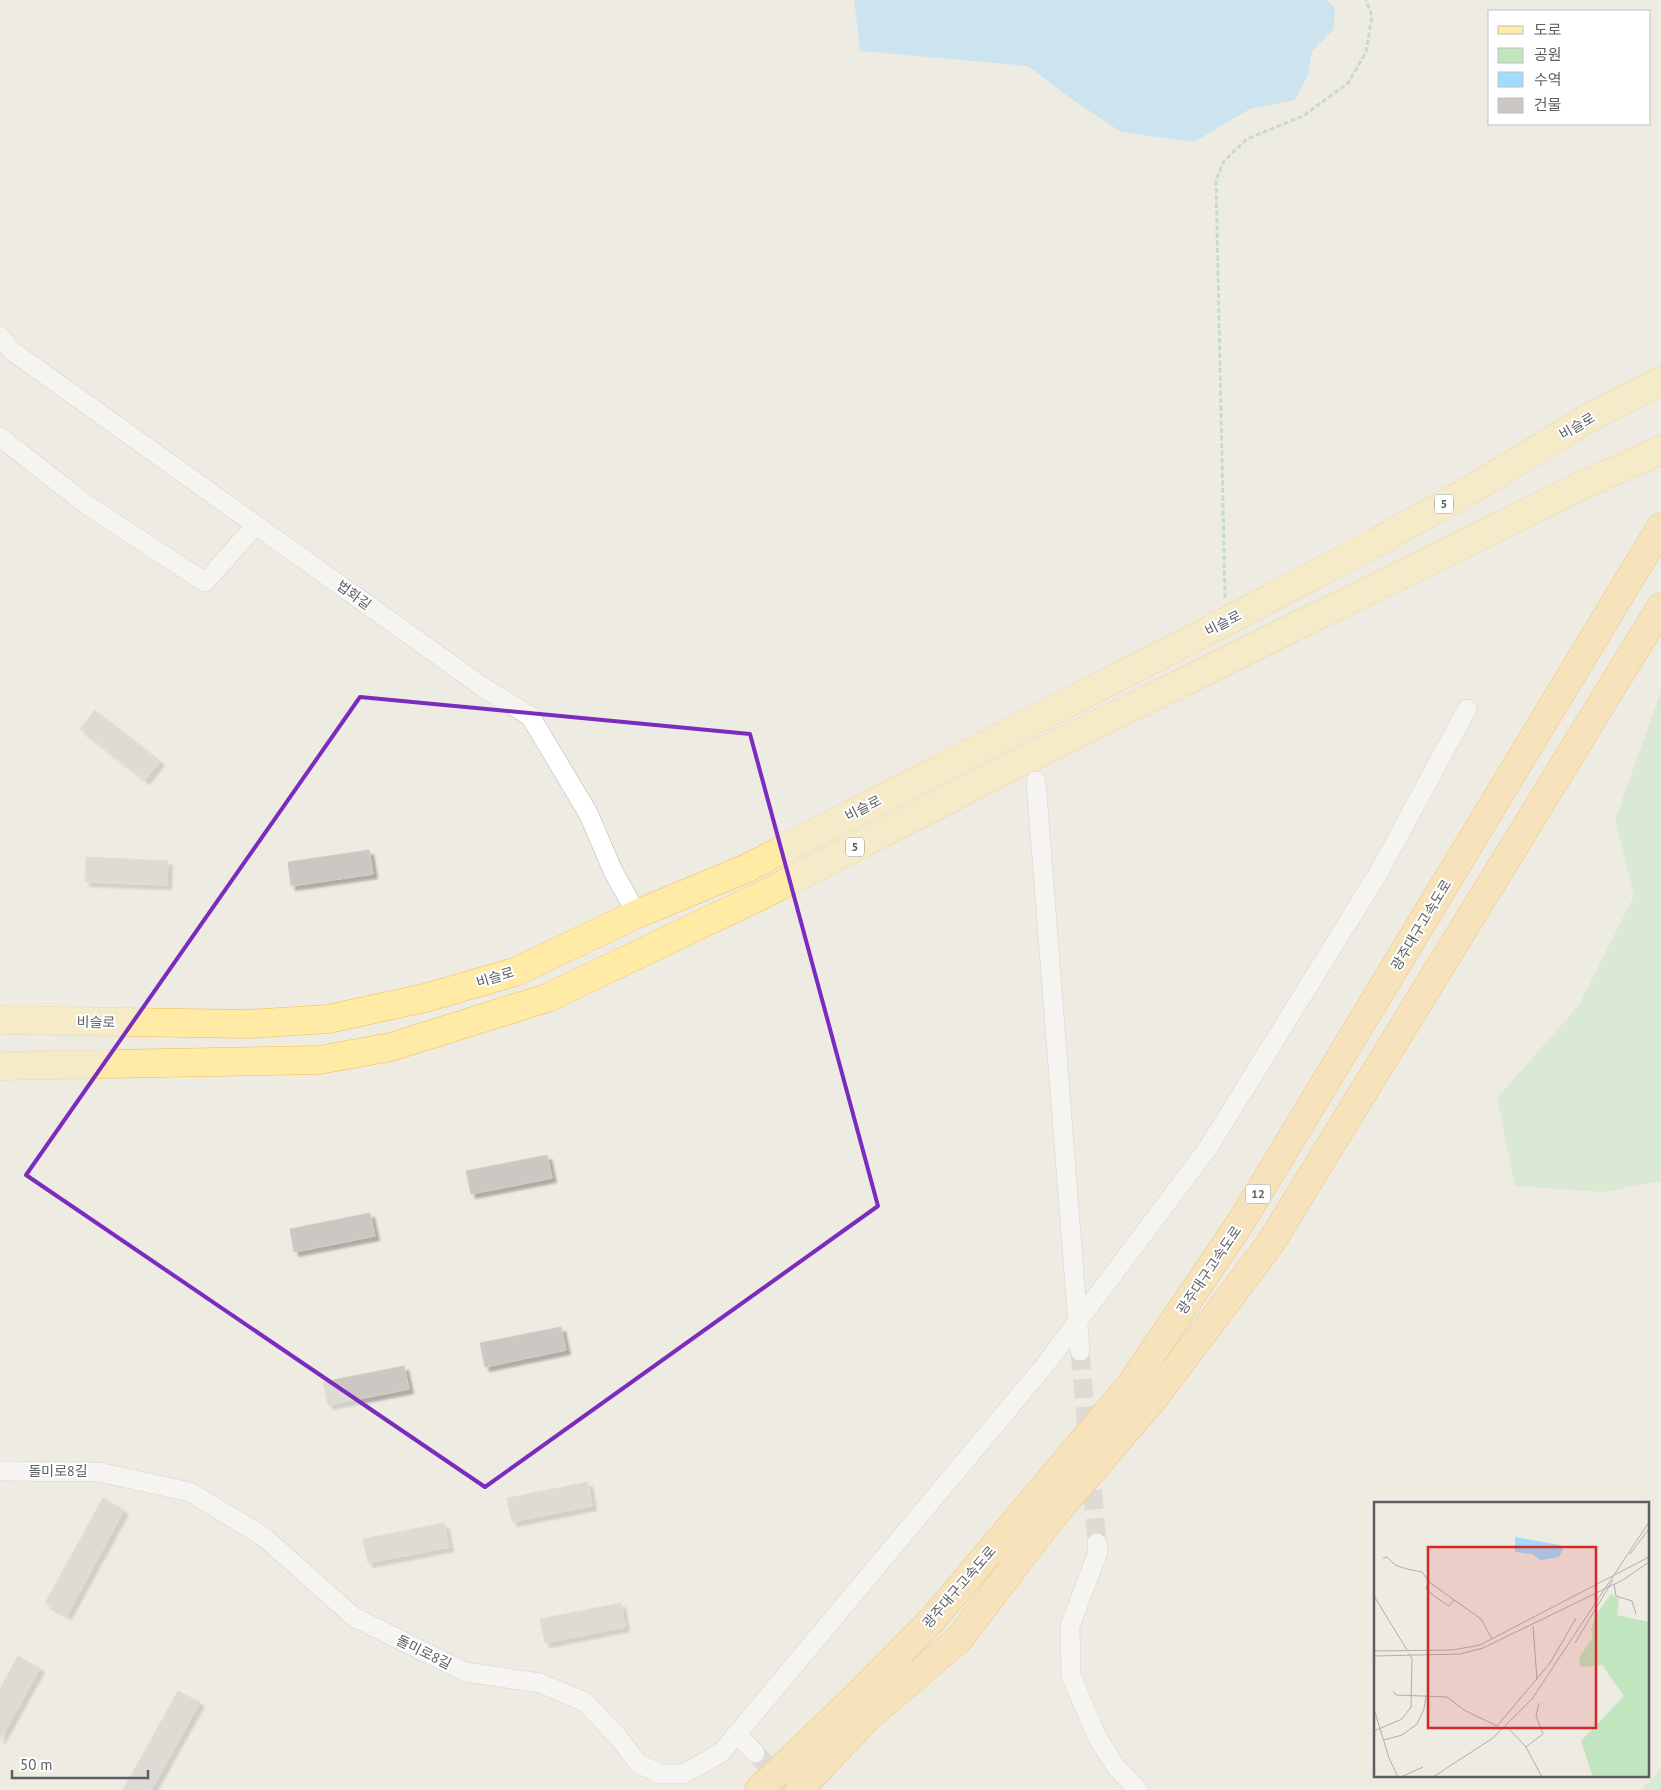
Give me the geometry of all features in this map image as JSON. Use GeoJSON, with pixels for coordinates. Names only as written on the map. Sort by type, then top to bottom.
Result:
{"type":"FeatureCollection","features":[{"type":"Feature","properties":{"kind":"highway","name":"광주대구고속도로"},"geometry":{"type":"LineString","coordinates":[[759,1790],[861,1692],[933,1619],[1132,1384],[1239,1225],[1661,527]]}},
{"type":"Feature","properties":{"kind":"highway","name":"광주대구고속도로"},"geometry":{"type":"LineString","coordinates":[[799,1790],[868,1717],[959,1639],[1048,1522],[1154,1398],[1270,1244],[1661,607]]}},
{"type":"Feature","properties":{"kind":"main road","name":"비슬로"},"geometry":{"type":"LineString","coordinates":[[0,1020],[248,1024],[328,1019],[425,998],[515,972],[637,914],[745,869],[1225,622],[1373,544],[1477,486],[1590,417],[1661,381]]}},
{"type":"Feature","properties":{"kind":"main road","name":"5"},"geometry":{"type":"LineString","coordinates":[[0,1066],[319,1060],[391,1047],[547,998],[758,897],[1090,728],[1566,494],[1661,450]]}},
{"type":"Feature","properties":{"kind":"street","name":"법화길"},"geometry":{"type":"LineString","coordinates":[[1,340],[12,351],[487,690],[530,716],[588,813],[614,873],[637,914]]}},
{"type":"Feature","properties":{"kind":"street"},"geometry":{"type":"LineString","coordinates":[[0,437],[86,505],[205,582],[256,525]]}},
{"type":"Feature","properties":{"kind":"street","name":"돌미로8길"},"geometry":{"type":"LineString","coordinates":[[0,1471],[98,1472],[190,1492],[264,1537],[354,1617],[465,1672],[540,1683],[585,1702],[618,1736],[639,1764],[661,1774],[683,1774],[722,1753],[1046,1365],[1208,1148],[1379,872],[1467,709]]}},
{"type":"Feature","properties":{"kind":"street"},"geometry":{"type":"LineString","coordinates":[[1036,781],[1080,1351]]}},
{"type":"Feature","properties":{"kind":"street"},"geometry":{"type":"LineString","coordinates":[[1097,1543],[1098,1552],[1070,1626],[1071,1675],[1097,1737],[1116,1768],[1138,1790]]}},
{"type":"Feature","properties":{"kind":"street"},"geometry":{"type":"LineString","coordinates":[[737,1734],[755,1753]]}},
{"type":"Feature","properties":{"kind":"path"},"geometry":{"type":"LineString","coordinates":[[1225,622],[1216,180],[1224,161],[1246,140],[1303,116],[1348,83],[1366,52],[1372,16],[1366,0]]}},
{"type":"Feature","properties":{"kind":"highlighted area"},"geometry":{"type":"Polygon","coordinates":[[[360,697],[750,734],[878,1206],[485,1487],[26,1175],[360,697]]]}},
{"type":"Feature","properties":{"kind":"green space"},"geometry":{"type":"Polygon","coordinates":[[[1661,691],[1661,1181],[1603,1192],[1515,1186],[1497,1098],[1579,1005],[1634,896],[1615,820],[1661,691]]]}},
{"type":"Feature","properties":{"kind":"green space"},"geometry":{"type":"Polygon","coordinates":[[[1661,1769],[1661,1790],[1641,1790],[1661,1769]]]}},
{"type":"Feature","properties":{"kind":"water"},"geometry":{"type":"Polygon","coordinates":[[[854,0],[1327,0],[1335,9],[1334,29],[1312,51],[1308,75],[1295,100],[1250,109],[1194,142],[1121,132],[1070,98],[1028,66],[860,51],[854,0]]]}},
{"type":"Feature","properties":{"kind":"building"},"geometry":{"type":"Polygon","coordinates":[[[95,710],[160,761],[145,780],[80,729],[95,710]]]}},
{"type":"Feature","properties":{"kind":"building"},"geometry":{"type":"Polygon","coordinates":[[[369,850],[373,874],[291,886],[288,862],[369,850]]]}},
{"type":"Feature","properties":{"kind":"building"},"geometry":{"type":"Polygon","coordinates":[[[86,857],[168,861],[167,885],[85,882],[86,857]]]}},
{"type":"Feature","properties":{"kind":"building"},"geometry":{"type":"Polygon","coordinates":[[[547,1155],[552,1178],[471,1194],[466,1171],[547,1155]]]}},
{"type":"Feature","properties":{"kind":"building"},"geometry":{"type":"Polygon","coordinates":[[[370,1213],[375,1236],[294,1252],[290,1229],[370,1213]]]}},
{"type":"Feature","properties":{"kind":"building"},"geometry":{"type":"Polygon","coordinates":[[[561,1327],[566,1350],[485,1367],[480,1343],[561,1327]]]}},
{"type":"Feature","properties":{"kind":"building"},"geometry":{"type":"Polygon","coordinates":[[[404,1366],[409,1389],[328,1405],[323,1382],[404,1366]]]}},
{"type":"Feature","properties":{"kind":"building"},"geometry":{"type":"Polygon","coordinates":[[[588,1482],[592,1506],[512,1522],[507,1498],[588,1482]]]}},
{"type":"Feature","properties":{"kind":"building"},"geometry":{"type":"Polygon","coordinates":[[[103,1498],[124,1510],[67,1615],[45,1603],[103,1498]]]}},
{"type":"Feature","properties":{"kind":"building"},"geometry":{"type":"Polygon","coordinates":[[[444,1523],[449,1547],[368,1563],[363,1539],[444,1523]]]}},
{"type":"Feature","properties":{"kind":"building"},"geometry":{"type":"Polygon","coordinates":[[[621,1603],[625,1627],[545,1643],[540,1619],[621,1603]]]}},
{"type":"Feature","properties":{"kind":"building"},"geometry":{"type":"Polygon","coordinates":[[[18,1656],[40,1668],[0,1740],[0,1689],[18,1656]]]}},
{"type":"Feature","properties":{"kind":"building"},"geometry":{"type":"Polygon","coordinates":[[[178,1691],[200,1702],[151,1790],[123,1790],[178,1691]]]}},
{"type":"Feature","properties":{"kind":"tunnel"},"geometry":{"type":"LineString","coordinates":[[1080,1351],[1097,1543]]}},
{"type":"Feature","properties":{"kind":"tunnel"},"geometry":{"type":"LineString","coordinates":[[755,1753],[792,1790]]}}]}
